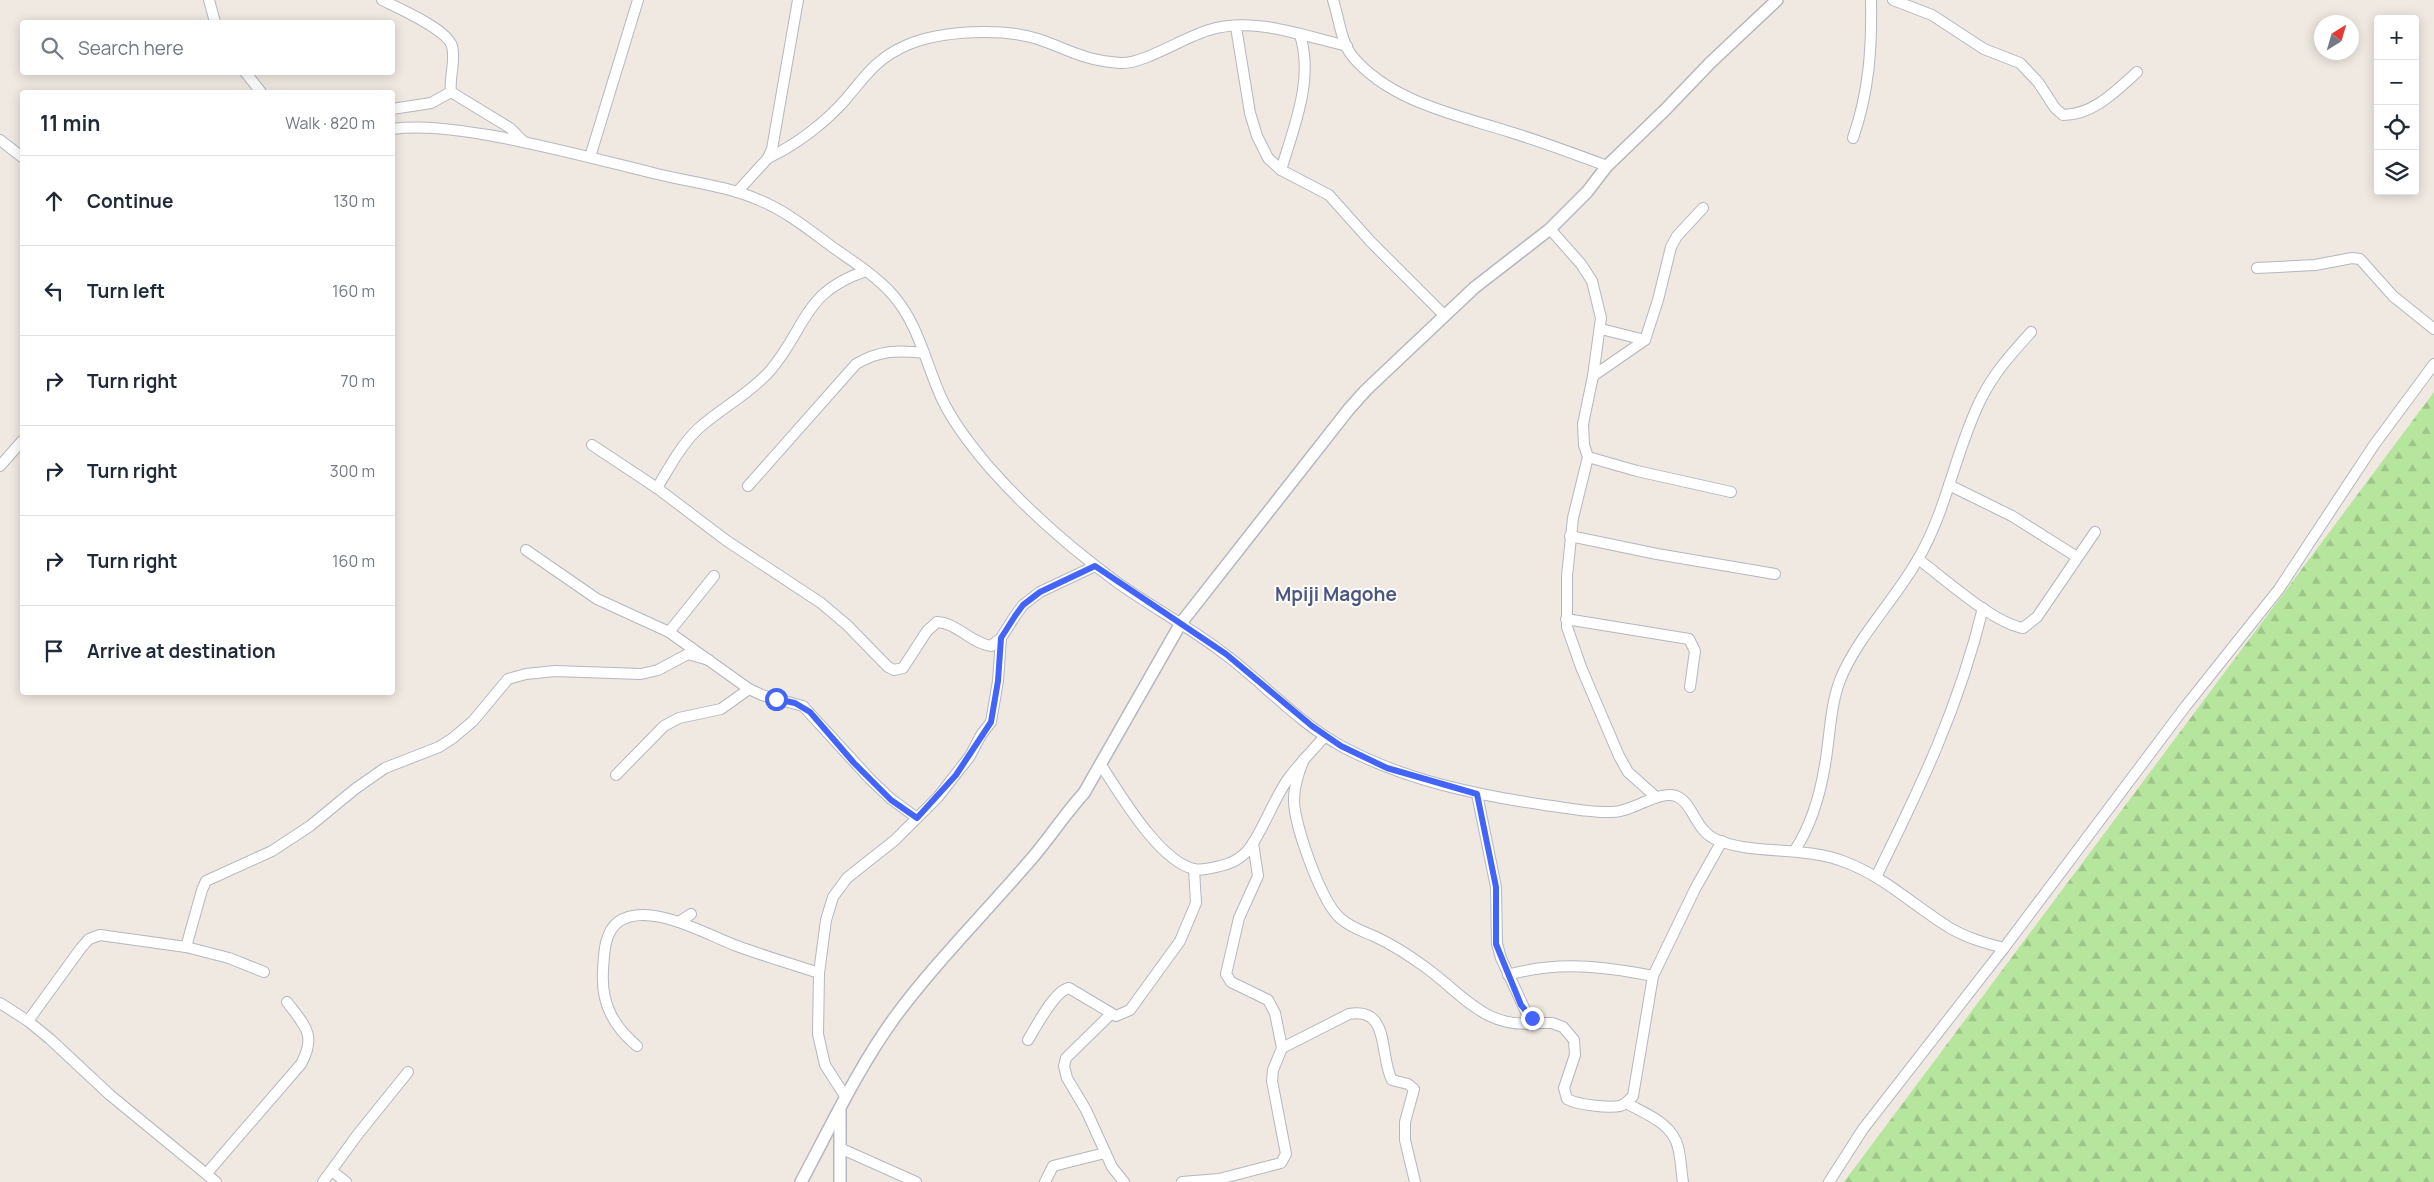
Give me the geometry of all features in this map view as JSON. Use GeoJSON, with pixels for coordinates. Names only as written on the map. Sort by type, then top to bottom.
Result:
{"type":"FeatureCollection","features":[{"type":"Feature","properties":{"kind":"street"},"geometry":{"type":"LineString","coordinates":[[209,0],[214,20]]}},
{"type":"Feature","properties":{"kind":"street"},"geometry":{"type":"LineString","coordinates":[[382,0],[416,17],[444,36],[452,44],[451,92]]}},
{"type":"Feature","properties":{"kind":"street"},"geometry":{"type":"LineString","coordinates":[[590,157],[638,0]]}},
{"type":"Feature","properties":{"kind":"street"},"geometry":{"type":"LineString","coordinates":[[768,158],[774,139],[798,0]]}},
{"type":"Feature","properties":{"kind":"street"},"geometry":{"type":"LineString","coordinates":[[1333,0],[1346,46],[1352,56],[1384,83],[1414,100],[1607,166]]}},
{"type":"Feature","properties":{"kind":"street"},"geometry":{"type":"LineString","coordinates":[[801,1182],[845,1096],[895,1018],[978,916],[1028,863],[1063,816],[1084,793],[1180,623],[1348,409],[1474,288],[1550,229],[1586,192],[1607,166],[1776,0]]}},
{"type":"Feature","properties":{"kind":"street"},"geometry":{"type":"LineString","coordinates":[[1853,138],[1862,110],[1869,77],[1871,0]]}},
{"type":"Feature","properties":{"kind":"street"},"geometry":{"type":"LineString","coordinates":[[1893,0],[1932,15],[1984,49],[2020,63],[2038,82],[2055,108],[2063,115],[2080,113],[2101,102],[2137,72]]}},
{"type":"Feature","properties":{"kind":"street"},"geometry":{"type":"LineString","coordinates":[[737,192],[768,158],[804,136],[825,119],[880,60],[909,44],[936,36],[995,33],[1036,38],[1082,58],[1124,63],[1138,60],[1210,29],[1236,27],[1269,28],[1346,46]]}},
{"type":"Feature","properties":{"kind":"street"},"geometry":{"type":"LineString","coordinates":[[1236,27],[1243,81],[1257,136],[1268,158],[1281,170],[1329,195],[1371,242],[1444,315]]}},
{"type":"Feature","properties":{"kind":"street"},"geometry":{"type":"LineString","coordinates":[[1281,170],[1304,82],[1305,51],[1300,35]]}},
{"type":"Feature","properties":{"kind":"street"},"geometry":{"type":"LineString","coordinates":[[247,75],[259,90]]}},
{"type":"Feature","properties":{"kind":"street"},"geometry":{"type":"LineString","coordinates":[[395,109],[431,103],[451,92]]}},
{"type":"Feature","properties":{"kind":"street"},"geometry":{"type":"LineString","coordinates":[[451,92],[510,128],[524,142]]}},
{"type":"Feature","properties":{"kind":"street"},"geometry":{"type":"LineString","coordinates":[[395,129],[439,129],[524,142],[737,192],[777,208],[866,271],[888,289],[916,329],[944,404],[976,452],[1014,492],[1095,566],[1247,671],[1325,736],[1341,746],[1387,768],[1477,794],[1558,807],[1613,812],[1632,809],[1656,797],[1668,795],[1682,800],[1703,830],[1722,841],[1752,847],[1795,850],[1827,855],[1876,877],[1949,928],[1979,942],[2004,948]]}},
{"type":"Feature","properties":{"kind":"street"},"geometry":{"type":"LineString","coordinates":[[0,140],[20,155]]}},
{"type":"Feature","properties":{"kind":"street"},"geometry":{"type":"LineString","coordinates":[[1593,376],[1645,340],[1658,300],[1671,247],[1677,236],[1703,208]]}},
{"type":"Feature","properties":{"kind":"street"},"geometry":{"type":"LineString","coordinates":[[1550,229],[1592,281],[1598,301],[1601,329],[1583,424],[1584,445],[1588,456],[1570,536],[1566,619],[1573,646],[1619,756],[1628,772],[1656,797]]}},
{"type":"Feature","properties":{"kind":"street"},"geometry":{"type":"LineString","coordinates":[[2257,268],[2315,266],[2352,258],[2360,259],[2393,296],[2434,329]]}},
{"type":"Feature","properties":{"kind":"street"},"geometry":{"type":"LineString","coordinates":[[657,488],[678,454],[696,431],[770,371],[819,297],[840,280],[866,271]]}},
{"type":"Feature","properties":{"kind":"street"},"geometry":{"type":"LineString","coordinates":[[1601,329],[1645,340]]}},
{"type":"Feature","properties":{"kind":"street"},"geometry":{"type":"LineString","coordinates":[[1795,850],[1814,811],[1825,765],[1834,699],[1841,679],[1860,645],[1918,559],[1938,518],[1968,429],[1989,384],[2000,366],[2031,332]]}},
{"type":"Feature","properties":{"kind":"street"},"geometry":{"type":"LineString","coordinates":[[748,486],[856,364],[870,356],[890,350],[924,353]]}},
{"type":"Feature","properties":{"kind":"street"},"geometry":{"type":"LineString","coordinates":[[1829,1182],[1863,1129],[2004,948],[2161,738],[2279,589],[2374,445],[2434,364]]}},
{"type":"Feature","properties":{"kind":"street"},"geometry":{"type":"LineString","coordinates":[[0,466],[20,444]]}},
{"type":"Feature","properties":{"kind":"street"},"geometry":{"type":"LineString","coordinates":[[592,445],[657,488],[727,541],[821,603],[848,625],[888,667],[894,670],[903,668],[927,631],[937,622],[944,623],[970,639],[991,646],[1001,638],[1019,611],[1034,596],[1058,582],[1095,566]]}},
{"type":"Feature","properties":{"kind":"street"},"geometry":{"type":"LineString","coordinates":[[1588,456],[1637,471],[1731,492]]}},
{"type":"Feature","properties":{"kind":"street"},"geometry":{"type":"LineString","coordinates":[[1949,484],[2020,521],[2077,557]]}},
{"type":"Feature","properties":{"kind":"street"},"geometry":{"type":"LineString","coordinates":[[1918,559],[1983,608],[2016,627],[2023,628],[2037,617],[2095,532]]}},
{"type":"Feature","properties":{"kind":"street"},"geometry":{"type":"LineString","coordinates":[[1570,536],[1656,554],[1775,574]]}},
{"type":"Feature","properties":{"kind":"street"},"geometry":{"type":"LineString","coordinates":[[526,550],[597,600],[669,632],[749,689],[762,695],[803,706],[891,800],[917,818]]}},
{"type":"Feature","properties":{"kind":"street"},"geometry":{"type":"LineString","coordinates":[[669,632],[714,576]]}},
{"type":"Feature","properties":{"kind":"street"},"geometry":{"type":"LineString","coordinates":[[1876,877],[1945,732],[1972,652],[1983,608]]}},
{"type":"Feature","properties":{"kind":"street"},"geometry":{"type":"LineString","coordinates":[[1566,619],[1689,639],[1695,651],[1690,686]]}},
{"type":"Feature","properties":{"kind":"street"},"geometry":{"type":"LineString","coordinates":[[845,1096],[825,1065],[818,1034],[819,973],[826,920],[833,897],[838,888],[857,869],[895,840],[956,775],[991,722],[998,681],[1001,638]]}},
{"type":"Feature","properties":{"kind":"street"},"geometry":{"type":"LineString","coordinates":[[186,946],[206,881],[272,851],[310,826],[355,789],[385,768],[439,747],[453,738],[473,721],[508,679],[526,674],[555,671],[641,674],[658,670],[688,654],[709,660]]}},
{"type":"Feature","properties":{"kind":"street"},"geometry":{"type":"LineString","coordinates":[[616,775],[664,726],[679,718],[721,709],[749,689]]}},
{"type":"Feature","properties":{"kind":"street"},"geometry":{"type":"LineString","coordinates":[[1101,765],[1133,815],[1151,836],[1178,862],[1194,869],[1205,869],[1230,864],[1241,857],[1254,843],[1288,780],[1325,736]]}},
{"type":"Feature","properties":{"kind":"street"},"geometry":{"type":"LineString","coordinates":[[1304,759],[1295,789],[1296,818],[1320,888],[1329,907],[1353,928],[1398,949],[1425,967],[1480,1011],[1508,1023],[1520,1025],[1539,1022]]}},
{"type":"Feature","properties":{"kind":"street"},"geometry":{"type":"LineString","coordinates":[[1477,794],[1496,887],[1496,944],[1521,1005],[1532,1018],[1539,1022],[1563,1027],[1574,1040],[1575,1055],[1564,1088],[1567,1099],[1581,1104],[1619,1106],[1626,1103],[1633,1096],[1636,1088],[1652,976],[1695,889],[1722,841]]}},
{"type":"Feature","properties":{"kind":"street"},"geometry":{"type":"LineString","coordinates":[[1182,1182],[1219,1179],[1280,1163],[1286,1149],[1272,1081],[1273,1070],[1282,1048],[1276,1013],[1268,1000],[1231,982],[1226,974],[1237,924],[1258,876],[1254,843]]}},
{"type":"Feature","properties":{"kind":"street"},"geometry":{"type":"LineString","coordinates":[[1028,1040],[1052,1002],[1064,989],[1069,988],[1111,1014],[1123,1014],[1130,1010],[1180,942],[1196,903],[1194,869]]}},
{"type":"Feature","properties":{"kind":"street"},"geometry":{"type":"LineString","coordinates":[[679,922],[691,914]]}},
{"type":"Feature","properties":{"kind":"street"},"geometry":{"type":"LineString","coordinates":[[638,1046],[622,1033],[603,993],[604,950],[610,931],[618,922],[628,916],[638,915],[679,922],[736,946],[819,973]]}},
{"type":"Feature","properties":{"kind":"street"},"geometry":{"type":"LineString","coordinates":[[28,1021],[89,939],[100,935],[186,946],[229,958],[264,972]]}},
{"type":"Feature","properties":{"kind":"street"},"geometry":{"type":"LineString","coordinates":[[1508,975],[1531,968],[1579,965],[1652,976]]}},
{"type":"Feature","properties":{"kind":"street"},"geometry":{"type":"LineString","coordinates":[[207,1172],[301,1064],[309,1049],[307,1031],[287,1002]]}},
{"type":"Feature","properties":{"kind":"street"},"geometry":{"type":"LineString","coordinates":[[0,1003],[28,1021],[110,1095],[207,1172],[216,1182]]}},
{"type":"Feature","properties":{"kind":"street"},"geometry":{"type":"LineString","coordinates":[[1282,1048],[1348,1014],[1360,1012],[1377,1024],[1382,1036],[1386,1066],[1392,1080],[1408,1084],[1414,1089],[1405,1122],[1405,1140],[1414,1182]]}},
{"type":"Feature","properties":{"kind":"street"},"geometry":{"type":"LineString","coordinates":[[1111,1014],[1067,1058],[1064,1066],[1067,1078],[1086,1110],[1105,1152],[1124,1182]]}},
{"type":"Feature","properties":{"kind":"street"},"geometry":{"type":"LineString","coordinates":[[323,1182],[358,1134],[408,1072]]}},
{"type":"Feature","properties":{"kind":"street"},"geometry":{"type":"LineString","coordinates":[[1626,1103],[1666,1127],[1673,1134],[1678,1148],[1683,1182]]}},
{"type":"Feature","properties":{"kind":"street"},"geometry":{"type":"LineString","coordinates":[[840,1109],[842,1149],[840,1182]]}},
{"type":"Feature","properties":{"kind":"street"},"geometry":{"type":"LineString","coordinates":[[842,1149],[916,1182]]}},
{"type":"Feature","properties":{"kind":"street"},"geometry":{"type":"LineString","coordinates":[[1045,1182],[1053,1166],[1105,1152]]}},
{"type":"Feature","properties":{"kind":"street"},"geometry":{"type":"LineString","coordinates":[[332,1171],[346,1182]]}},
{"type":"Feature","properties":{"kind":"green space"},"geometry":{"type":"Polygon","coordinates":[[[2434,392],[2434,1182],[1844,1182],[2434,392]]]}},
{"type":"Feature","properties":{"kind":"district","name":"Mpiji Magohe"},"geometry":{"type":"Point","coordinates":[1336,594]}},
{"type":"Feature","properties":{"kind":"route"},"geometry":{"type":"LineString","coordinates":[[776,699],[803,706],[826,729],[854,763],[891,800],[917,818],[956,775],[970,756],[980,735],[991,722],[998,681],[1001,638],[1015,616],[1023,605],[1040,592],[1095,566],[1141,599],[1226,654],[1312,726],[1341,746],[1387,768],[1477,794],[1496,887],[1496,944],[1500,958],[1521,1005],[1532,1018]]}}]}
